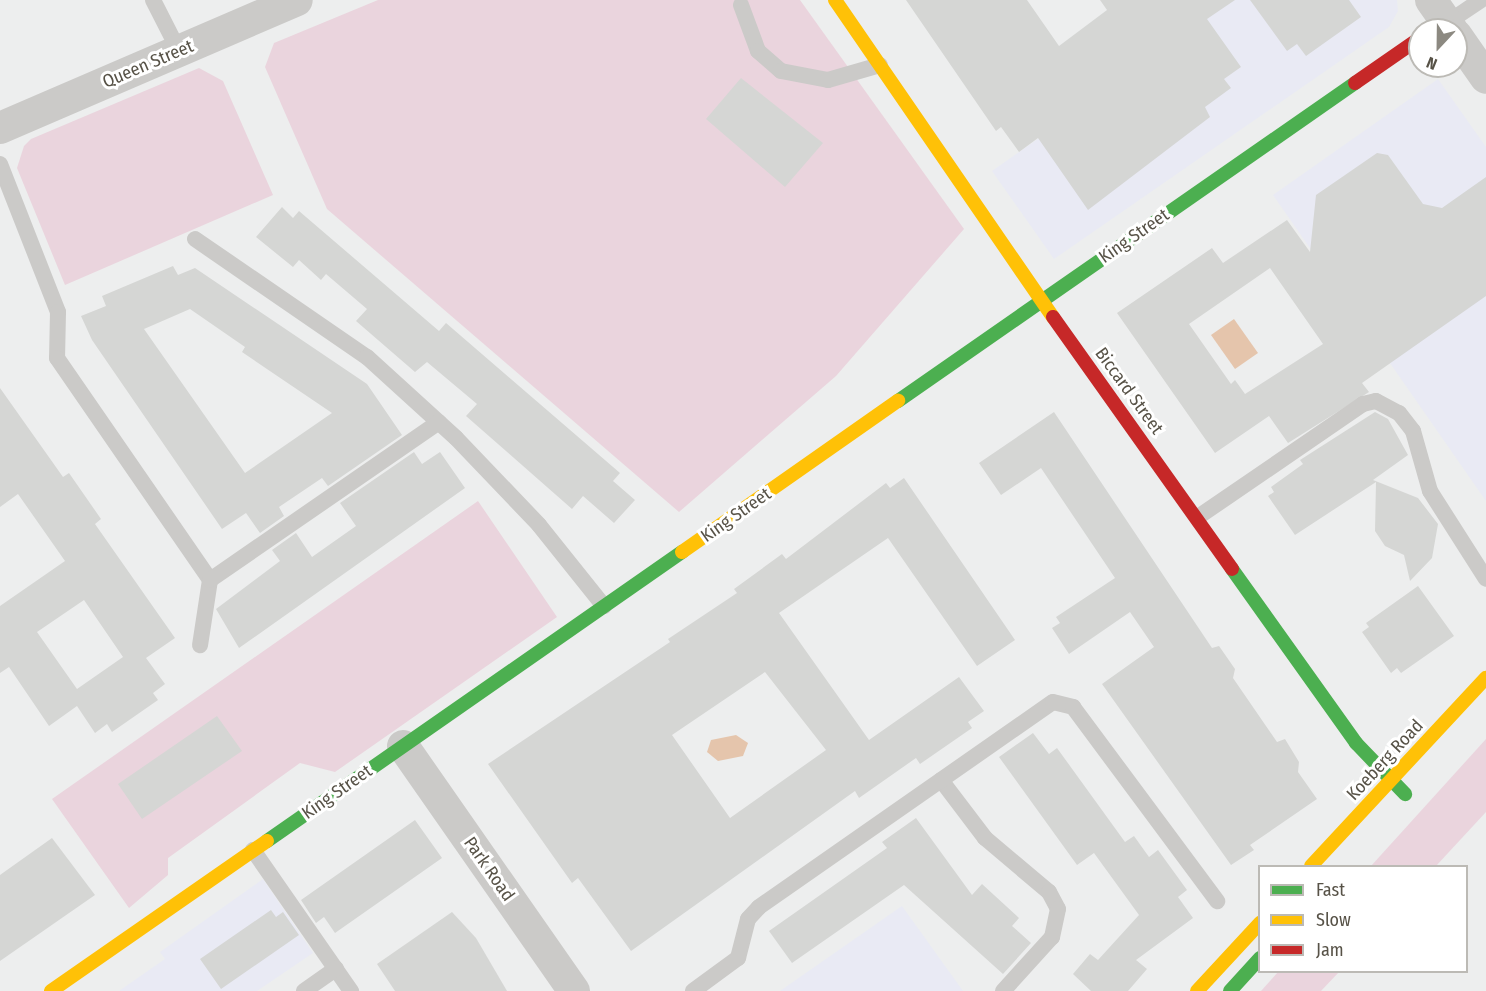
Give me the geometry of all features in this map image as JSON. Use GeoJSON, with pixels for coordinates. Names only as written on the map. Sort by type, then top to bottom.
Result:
{"type":"FeatureCollection","features":[{"type":"Feature","properties":{"kind":"street","name":"Queen Street"},"geometry":{"type":"LineString","coordinates":[[0,128],[297,0]]}},
{"type":"Feature","properties":{"kind":"street","name":"Biccard Street"},"geometry":{"type":"LineString","coordinates":[[835,0],[1041,301],[1198,517],[1356,743],[1405,794]]}},
{"type":"Feature","properties":{"kind":"street","name":"King Street"},"geometry":{"type":"LineString","coordinates":[[51,991],[1408,46]]}},
{"type":"Feature","properties":{"kind":"street"},"geometry":{"type":"LineString","coordinates":[[1468,55],[1486,78]]}},
{"type":"Feature","properties":{"kind":"street","name":"Koeberg Road"},"geometry":{"type":"LineString","coordinates":[[1313,865],[1486,678]]}},
{"type":"Feature","properties":{"kind":"street","name":"Park Road"},"geometry":{"type":"LineString","coordinates":[[403,746],[574,991]]}},
{"type":"Feature","properties":{"kind":"street"},"geometry":{"type":"LineString","coordinates":[[1197,991],[1258,925]]}},
{"type":"Feature","properties":{"kind":"street"},"geometry":{"type":"LineString","coordinates":[[1230,991],[1258,959]]}},
{"type":"Feature","properties":{"kind":"lane"},"geometry":{"type":"LineString","coordinates":[[153,0],[179,51]]}},
{"type":"Feature","properties":{"kind":"lane"},"geometry":{"type":"LineString","coordinates":[[1453,18],[1481,0]]}},
{"type":"Feature","properties":{"kind":"lane"},"geometry":{"type":"LineString","coordinates":[[741,5],[758,51],[781,71],[828,80],[880,65]]}},
{"type":"Feature","properties":{"kind":"lane"},"geometry":{"type":"LineString","coordinates":[[0,164],[58,312],[57,358],[210,580],[200,645]]}},
{"type":"Feature","properties":{"kind":"lane"},"geometry":{"type":"LineString","coordinates":[[195,239],[367,357],[439,423],[539,525],[604,606]]}},
{"type":"Feature","properties":{"kind":"lane"},"geometry":{"type":"LineString","coordinates":[[1198,517],[1363,404],[1376,401],[1399,413],[1413,431],[1430,490],[1486,579]]}},
{"type":"Feature","properties":{"kind":"lane"},"geometry":{"type":"LineString","coordinates":[[210,580],[439,423]]}},
{"type":"Feature","properties":{"kind":"lane"},"geometry":{"type":"LineString","coordinates":[[693,991],[738,958],[748,919],[759,907],[1046,706],[1067,703],[1217,902]]}},
{"type":"Feature","properties":{"kind":"lane"},"geometry":{"type":"LineString","coordinates":[[941,780],[985,838],[1049,892],[1058,909],[1052,937],[1003,991]]}},
{"type":"Feature","properties":{"kind":"lane"},"geometry":{"type":"LineString","coordinates":[[253,850],[351,991]]}},
{"type":"Feature","properties":{"kind":"lane"},"geometry":{"type":"LineString","coordinates":[[304,991],[336,969]]}},
{"type":"Feature","properties":{"kind":"shaded area"},"geometry":{"type":"Polygon","coordinates":[[[378,0],[800,0],[964,229],[836,376],[679,512],[327,209],[265,67],[274,43],[378,0]]]}},
{"type":"Feature","properties":{"kind":"shaded area"},"geometry":{"type":"Polygon","coordinates":[[[1136,0],[1397,0],[1398,11],[1389,27],[1054,259],[992,171],[1169,47],[1136,0]]]}},
{"type":"Feature","properties":{"kind":"shaded area"},"geometry":{"type":"Polygon","coordinates":[[[199,68],[223,81],[273,195],[65,285],[17,168],[24,146],[31,139],[199,68]]]}},
{"type":"Feature","properties":{"kind":"shaded area"},"geometry":{"type":"Polygon","coordinates":[[[1438,79],[1486,147],[1486,501],[1273,195],[1438,79]]]}},
{"type":"Feature","properties":{"kind":"shaded area"},"geometry":{"type":"Polygon","coordinates":[[[1234,319],[1258,353],[1235,369],[1211,335],[1234,319]]]}},
{"type":"Feature","properties":{"kind":"shaded area"},"geometry":{"type":"Polygon","coordinates":[[[478,501],[557,617],[335,772],[300,763],[168,858],[168,875],[129,908],[52,799],[478,501]]]}},
{"type":"Feature","properties":{"kind":"shaded area"},"geometry":{"type":"Polygon","coordinates":[[[736,735],[748,743],[743,756],[718,761],[707,752],[711,740],[736,735]]]}},
{"type":"Feature","properties":{"kind":"shaded area"},"geometry":{"type":"Polygon","coordinates":[[[1486,739],[1486,812],[1437,865],[1372,865],[1486,739]]]}},
{"type":"Feature","properties":{"kind":"shaded area"},"geometry":{"type":"Polygon","coordinates":[[[263,879],[313,953],[257,991],[119,991],[165,959],[160,952],[263,879]]]}},
{"type":"Feature","properties":{"kind":"shaded area"},"geometry":{"type":"Polygon","coordinates":[[[902,906],[963,991],[780,991],[902,906]]]}},
{"type":"Feature","properties":{"kind":"shaded area"},"geometry":{"type":"Polygon","coordinates":[[[1277,973],[1338,973],[1321,991],[1261,991],[1277,973]]]}},
{"type":"Feature","properties":{"kind":"building"},"geometry":{"type":"Polygon","coordinates":[[[906,0],[1027,0],[1059,46],[1107,10],[1100,0],[1235,0],[1207,19],[1241,67],[1224,79],[1231,88],[1205,107],[1210,117],[1088,210],[1038,138],[1019,152],[1001,127],[996,131],[906,0]]]}},
{"type":"Feature","properties":{"kind":"building"},"geometry":{"type":"Polygon","coordinates":[[[1250,0],[1349,0],[1361,17],[1306,56],[1297,44],[1287,51],[1250,0]]]}},
{"type":"Feature","properties":{"kind":"building"},"geometry":{"type":"Polygon","coordinates":[[[741,78],[823,143],[785,187],[706,119],[741,78]]]}},
{"type":"Feature","properties":{"kind":"building"},"geometry":{"type":"Polygon","coordinates":[[[1377,153],[1388,155],[1423,204],[1442,208],[1486,177],[1486,296],[1362,383],[1369,392],[1288,443],[1269,416],[1215,453],[1117,313],[1212,248],[1223,263],[1287,220],[1310,252],[1316,195],[1377,153]],[[1270,268],[1189,324],[1231,384],[1235,380],[1245,394],[1323,344],[1270,268]]]}},
{"type":"Feature","properties":{"kind":"building"},"geometry":{"type":"Polygon","coordinates":[[[282,207],[293,218],[299,211],[439,331],[446,323],[620,473],[613,481],[635,500],[614,523],[583,496],[572,509],[466,416],[477,404],[427,362],[415,372],[356,321],[367,309],[326,274],[321,280],[299,260],[293,267],[256,237],[282,207]]]}},
{"type":"Feature","properties":{"kind":"building"},"geometry":{"type":"Polygon","coordinates":[[[173,266],[178,275],[195,268],[367,384],[402,435],[328,486],[322,478],[279,507],[284,516],[260,533],[246,513],[222,529],[92,340],[81,316],[106,306],[102,296],[173,266]],[[190,309],[144,329],[245,473],[332,413],[242,352],[245,347],[190,309]]]}},
{"type":"Feature","properties":{"kind":"building"},"geometry":{"type":"Polygon","coordinates":[[[0,388],[63,477],[69,473],[101,519],[95,524],[175,638],[146,658],[165,684],[153,693],[158,700],[112,732],[107,724],[95,733],[77,706],[49,726],[9,667],[0,673],[0,606],[65,561],[18,494],[0,507],[0,388]],[[84,600],[37,632],[77,689],[123,657],[84,600]]]}},
{"type":"Feature","properties":{"kind":"building"},"geometry":{"type":"Polygon","coordinates":[[[1054,412],[1212,648],[1219,646],[1235,669],[1233,678],[1277,742],[1285,739],[1299,762],[1298,772],[1317,799],[1250,845],[1254,850],[1231,865],[1102,684],[1154,647],[1130,612],[1069,654],[1052,628],[1060,623],[1056,617],[1115,578],[1041,468],[1001,495],[979,463],[1054,412]]]}},
{"type":"Feature","properties":{"kind":"building"},"geometry":{"type":"Polygon","coordinates":[[[1375,412],[1388,419],[1408,455],[1373,480],[1418,498],[1438,524],[1432,558],[1410,581],[1404,555],[1385,546],[1375,531],[1376,482],[1295,535],[1268,496],[1274,492],[1271,487],[1303,464],[1300,460],[1375,412]]]}},
{"type":"Feature","properties":{"kind":"building"},"geometry":{"type":"Polygon","coordinates":[[[414,452],[422,464],[440,452],[465,488],[239,648],[216,609],[280,561],[272,550],[296,533],[312,557],[356,526],[340,503],[414,452]]]}},
{"type":"Feature","properties":{"kind":"building"},"geometry":{"type":"Polygon","coordinates":[[[904,478],[1015,640],[977,666],[888,538],[779,613],[869,740],[959,677],[984,711],[968,722],[972,728],[920,764],[916,758],[859,798],[855,791],[631,951],[578,878],[572,883],[488,764],[670,642],[668,639],[737,593],[734,589],[782,554],[786,559],[886,483],[890,488],[904,478]],[[765,672],[672,735],[730,818],[826,750],[765,672]]]}},
{"type":"Feature","properties":{"kind":"building"},"geometry":{"type":"Polygon","coordinates":[[[1418,586],[1454,636],[1401,673],[1397,668],[1391,673],[1362,632],[1369,627],[1366,623],[1418,586]]]}},
{"type":"Feature","properties":{"kind":"building"},"geometry":{"type":"Polygon","coordinates":[[[217,716],[242,751],[142,819],[118,784],[217,716]]]}},
{"type":"Feature","properties":{"kind":"building"},"geometry":{"type":"Polygon","coordinates":[[[1033,733],[1049,754],[1057,748],[1125,842],[1134,836],[1149,857],[1158,850],[1187,890],[1178,897],[1193,918],[1136,960],[1147,969],[1128,991],[1091,991],[1073,974],[1090,954],[1098,960],[1139,915],[1094,853],[1077,865],[999,757],[1033,733]]]}},
{"type":"Feature","properties":{"kind":"building"},"geometry":{"type":"Polygon","coordinates":[[[916,818],[972,895],[982,884],[1019,918],[1012,926],[1031,943],[1003,974],[904,885],[792,963],[769,931],[887,848],[882,842],[916,818]]]}},
{"type":"Feature","properties":{"kind":"building"},"geometry":{"type":"Polygon","coordinates":[[[415,820],[442,858],[335,933],[324,917],[316,923],[301,900],[415,820]]]}},
{"type":"Feature","properties":{"kind":"building"},"geometry":{"type":"Polygon","coordinates":[[[52,838],[95,895],[0,961],[0,875],[52,838]]]}},
{"type":"Feature","properties":{"kind":"building"},"geometry":{"type":"Polygon","coordinates":[[[271,910],[276,917],[283,912],[299,935],[221,989],[200,959],[271,910]]]}},
{"type":"Feature","properties":{"kind":"building"},"geometry":{"type":"Polygon","coordinates":[[[452,912],[476,938],[507,991],[395,991],[377,964],[452,912]]]}},
{"type":"Feature","properties":{"kind":"traffic: fast"},"geometry":{"type":"LineString","coordinates":[[898,401],[1355,83]]}},
{"type":"Feature","properties":{"kind":"traffic: fast"},"geometry":{"type":"LineString","coordinates":[[267,841],[682,552]]}},
{"type":"Feature","properties":{"kind":"traffic: fast"},"geometry":{"type":"LineString","coordinates":[[1232,569],[1356,743],[1405,794]]}},
{"type":"Feature","properties":{"kind":"traffic: fast"},"geometry":{"type":"LineString","coordinates":[[1230,991],[1258,960]]}},
{"type":"Feature","properties":{"kind":"traffic: slow"},"geometry":{"type":"LineString","coordinates":[[835,0],[1053,317]]}},
{"type":"Feature","properties":{"kind":"traffic: slow"},"geometry":{"type":"LineString","coordinates":[[682,552],[898,401]]}},
{"type":"Feature","properties":{"kind":"traffic: slow"},"geometry":{"type":"LineString","coordinates":[[1312,865],[1486,678]]}},
{"type":"Feature","properties":{"kind":"traffic: slow"},"geometry":{"type":"LineString","coordinates":[[51,991],[267,841]]}},
{"type":"Feature","properties":{"kind":"traffic: slow"},"geometry":{"type":"LineString","coordinates":[[1197,991],[1258,925]]}},
{"type":"Feature","properties":{"kind":"traffic: jam"},"geometry":{"type":"LineString","coordinates":[[1355,83],[1408,46]]}},
{"type":"Feature","properties":{"kind":"traffic: jam"},"geometry":{"type":"LineString","coordinates":[[1053,317],[1232,569]]}}]}
